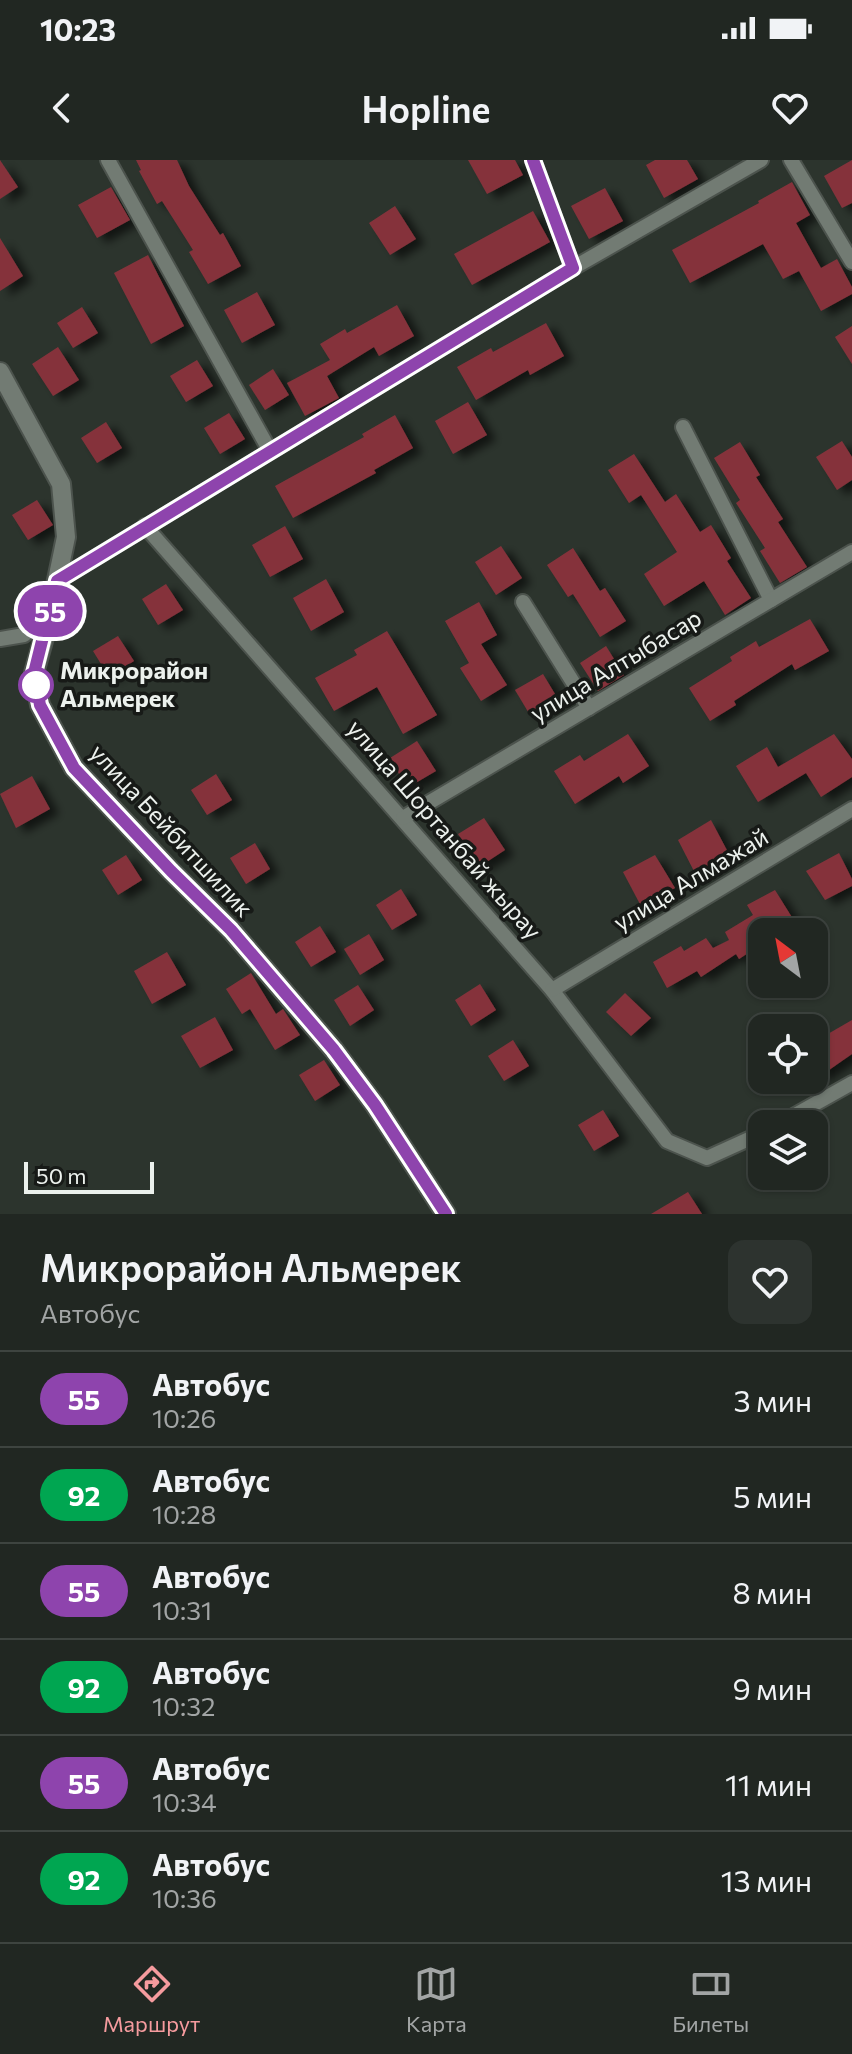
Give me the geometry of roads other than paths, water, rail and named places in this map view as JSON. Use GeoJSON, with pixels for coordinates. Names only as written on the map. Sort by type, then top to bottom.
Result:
{"type":"FeatureCollection","features":[{"type":"Feature","properties":{"kind":"street"},"geometry":{"type":"LineString","coordinates":[[108,160],[270,451]]}},
{"type":"Feature","properties":{"kind":"street"},"geometry":{"type":"LineString","coordinates":[[533,160],[573,268]]}},
{"type":"Feature","properties":{"kind":"street"},"geometry":{"type":"LineString","coordinates":[[57,581],[573,268],[761,160]]}},
{"type":"Feature","properties":{"kind":"street"},"geometry":{"type":"LineString","coordinates":[[791,160],[852,262]]}},
{"type":"Feature","properties":{"kind":"street"},"geometry":{"type":"LineString","coordinates":[[0,372],[61,484],[66,537],[57,581]]}},
{"type":"Feature","properties":{"kind":"street"},"geometry":{"type":"LineString","coordinates":[[683,427],[771,600]]}},
{"type":"Feature","properties":{"kind":"street","name":"улица Шортанбай жырау"},"geometry":{"type":"LineString","coordinates":[[145,526],[552,990],[667,1141],[707,1158],[748,1139]]}},
{"type":"Feature","properties":{"kind":"street","name":"улица Алтыбасар"},"geometry":{"type":"LineString","coordinates":[[403,818],[852,552]]}},
{"type":"Feature","properties":{"kind":"street","name":"улица Бейбитшилик"},"geometry":{"type":"LineString","coordinates":[[57,581],[34,673],[40,705],[74,768],[231,930],[334,1050],[375,1105],[446,1214]]}},
{"type":"Feature","properties":{"kind":"street"},"geometry":{"type":"LineString","coordinates":[[523,602],[589,708]]}},
{"type":"Feature","properties":{"kind":"street"},"geometry":{"type":"LineString","coordinates":[[0,639],[24,635],[50,612]]}},
{"type":"Feature","properties":{"kind":"street","name":"улица Алмажай"},"geometry":{"type":"LineString","coordinates":[[552,990],[852,809]]}},
{"type":"Feature","properties":{"kind":"street"},"geometry":{"type":"LineString","coordinates":[[804,1110],[852,1083]]}},
{"type":"Feature","properties":{"kind":"place","name":"Микрорайон Альмерек"},"geometry":{"type":"Point","coordinates":[36,685]}}]}
